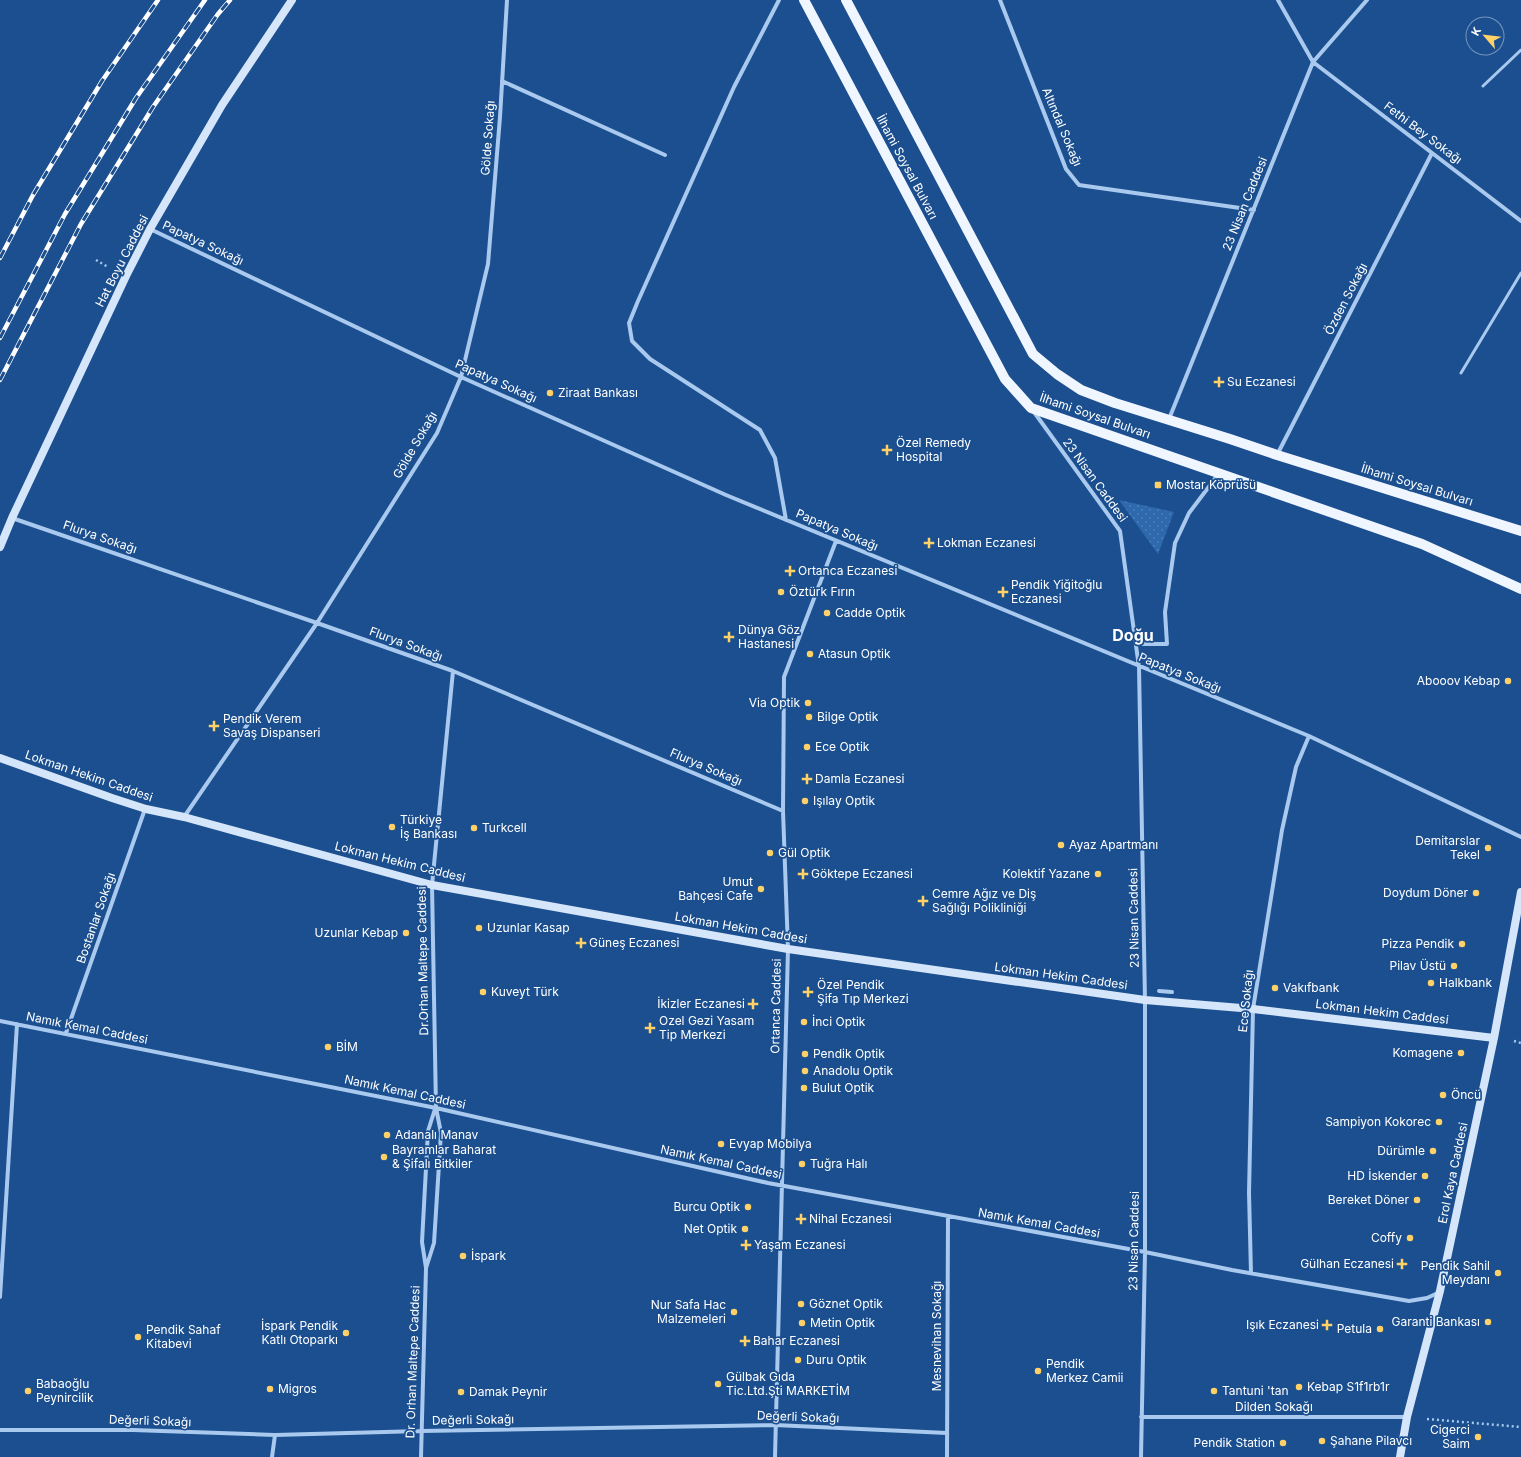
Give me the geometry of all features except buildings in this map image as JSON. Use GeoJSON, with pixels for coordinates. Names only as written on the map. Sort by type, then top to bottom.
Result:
{"type":"FeatureCollection","features":[{"type":"Feature","properties":{"kind":"main road","name":"İlhami Soysal Bulvarı"},"geometry":{"type":"LineString","coordinates":[[804,0],[1005,379],[1031,408],[1422,544],[1521,589]]}},
{"type":"Feature","properties":{"kind":"main road","name":"İlhami Soysal Bulvarı"},"geometry":{"type":"LineString","coordinates":[[846,0],[1033,354],[1057,374],[1081,390],[1115,403],[1521,531]]}},
{"type":"Feature","properties":{"kind":"street","name":"Hat Boyu Caddesi"},"geometry":{"type":"LineString","coordinates":[[0,547],[12,518],[126,276],[150,229],[222,105],[292,0]]}},
{"type":"Feature","properties":{"kind":"street","name":"Gölde Sokağı"},"geometry":{"type":"LineString","coordinates":[[184,817],[317,623],[437,433],[461,377],[488,264],[502,81],[506,0]]}},
{"type":"Feature","properties":{"kind":"street"},"geometry":{"type":"LineString","coordinates":[[779,0],[734,87],[629,323],[632,341],[650,359],[760,430],[775,458],[786,520]]}},
{"type":"Feature","properties":{"kind":"street","name":"Altındal Sokağı"},"geometry":{"type":"LineString","coordinates":[[1000,0],[1066,169],[1079,185],[1254,210]]}},
{"type":"Feature","properties":{"kind":"street"},"geometry":{"type":"LineString","coordinates":[[1278,0],[1314,62]]}},
{"type":"Feature","properties":{"kind":"street","name":"23 Nisan Caddesi"},"geometry":{"type":"LineString","coordinates":[[1169,419],[1314,62],[1367,0]]}},
{"type":"Feature","properties":{"kind":"street","name":"Fethi Bey Sokağı"},"geometry":{"type":"LineString","coordinates":[[1314,62],[1521,221]]}},
{"type":"Feature","properties":{"kind":"street"},"geometry":{"type":"LineString","coordinates":[[502,81],[665,155]]}},
{"type":"Feature","properties":{"kind":"street","name":"Özden Sokağı"},"geometry":{"type":"LineString","coordinates":[[1277,455],[1432,153]]}},
{"type":"Feature","properties":{"kind":"street","name":"Papatya Sokağı"},"geometry":{"type":"LineString","coordinates":[[150,229],[461,377],[726,495],[1309,736],[1521,837]]}},
{"type":"Feature","properties":{"kind":"street","name":"23 Nisan Caddesi"},"geometry":{"type":"LineString","coordinates":[[1031,408],[1120,531],[1139,667],[1145,1000],[1145,1252],[1140,1457]]}},
{"type":"Feature","properties":{"kind":"street"},"geometry":{"type":"LineString","coordinates":[[1136,644],[1168,644],[1165,612],[1175,543],[1189,513],[1217,476]]}},
{"type":"Feature","properties":{"kind":"street","name":"Flurya Sokağı"},"geometry":{"type":"LineString","coordinates":[[12,518],[453,671],[783,811]]}},
{"type":"Feature","properties":{"kind":"street","name":"Ortanca Caddesi"},"geometry":{"type":"LineString","coordinates":[[775,1457],[788,949],[783,811],[784,677],[836,541]]}},
{"type":"Feature","properties":{"kind":"street","name":"Dr.Orhan Maltepe Caddesi"},"geometry":{"type":"LineString","coordinates":[[426,1268],[434,1244],[441,1133],[436,1108],[432,886],[453,671]]}},
{"type":"Feature","properties":{"kind":"street","name":"Ece Sokağı"},"geometry":{"type":"LineString","coordinates":[[1252,1273],[1249,1193],[1253,1009],[1282,830],[1296,767],[1309,736]]}},
{"type":"Feature","properties":{"kind":"street","name":"Lokman Hekim Caddesi"},"geometry":{"type":"LineString","coordinates":[[0,758],[104,796],[146,809],[184,817],[432,886],[788,949],[1145,1000],[1253,1009],[1494,1038]]}},
{"type":"Feature","properties":{"kind":"street","name":"Bostanlar Sokağı"},"geometry":{"type":"LineString","coordinates":[[66,1033],[146,809]]}},
{"type":"Feature","properties":{"kind":"street","name":"Erol Kaya Caddesi"},"geometry":{"type":"LineString","coordinates":[[1400,1457],[1407,1417],[1440,1292],[1494,1038],[1521,892]]}},
{"type":"Feature","properties":{"kind":"street"},"geometry":{"type":"LineString","coordinates":[[1159,991],[1172,992]]}},
{"type":"Feature","properties":{"kind":"street","name":"Namık Kemal Caddesi"},"geometry":{"type":"LineString","coordinates":[[0,1021],[436,1108],[781,1186],[1409,1301],[1427,1298],[1440,1292]]}},
{"type":"Feature","properties":{"kind":"street"},"geometry":{"type":"LineString","coordinates":[[0,1297],[17,1024]]}},
{"type":"Feature","properties":{"kind":"street","name":"Dr.Orhan Maltepe Caddesi"},"geometry":{"type":"LineString","coordinates":[[426,1268],[422,1242],[427,1139],[428,1131],[436,1108]]}},
{"type":"Feature","properties":{"kind":"street","name":"Mesnevihan Sokağı"},"geometry":{"type":"LineString","coordinates":[[947,1457],[948,1216]]}},
{"type":"Feature","properties":{"kind":"street","name":"Dr. Orhan Maltepe Caddesi"},"geometry":{"type":"LineString","coordinates":[[421,1457],[426,1268]]}},
{"type":"Feature","properties":{"kind":"street","name":"Dilden Sokağı"},"geometry":{"type":"LineString","coordinates":[[1141,1417],[1407,1417]]}},
{"type":"Feature","properties":{"kind":"street","name":"Değerli Sokağı"},"geometry":{"type":"LineString","coordinates":[[0,1430],[133,1430],[274,1435],[775,1425],[947,1433]]}},
{"type":"Feature","properties":{"kind":"street"},"geometry":{"type":"LineString","coordinates":[[272,1457],[274,1435]]}},
{"type":"Feature","properties":{"kind":"lane"},"geometry":{"type":"LineString","coordinates":[[1483,86],[1521,50]]}},
{"type":"Feature","properties":{"kind":"lane"},"geometry":{"type":"LineString","coordinates":[[1461,373],[1521,273]]}},
{"type":"Feature","properties":{"kind":"path"},"geometry":{"type":"LineString","coordinates":[[1407,1417],[1521,1427]]}},
{"type":"Feature","properties":{"kind":"shaded area"},"geometry":{"type":"Polygon","coordinates":[[[1119,500],[1174,512],[1158,554],[1119,500]]]}},
{"type":"Feature","properties":{"kind":"railway"},"geometry":{"type":"LineString","coordinates":[[0,258],[33,195],[102,81],[158,0]]}},
{"type":"Feature","properties":{"kind":"railway"},"geometry":{"type":"LineString","coordinates":[[0,338],[65,214],[136,98],[205,0]]}},
{"type":"Feature","properties":{"kind":"railway"},"geometry":{"type":"LineString","coordinates":[[0,380],[81,224],[153,107],[218,14],[230,0]]}},
{"type":"Feature","properties":{"kind":"place","name":"Su Eczanesi"},"geometry":{"type":"Point","coordinates":[1219,382]}},
{"type":"Feature","properties":{"kind":"place","name":"Ziraat Bankası"},"geometry":{"type":"Point","coordinates":[550,393]}},
{"type":"Feature","properties":{"kind":"place","name":"Özel Remedy Hospital"},"geometry":{"type":"Point","coordinates":[887,450]}},
{"type":"Feature","properties":{"kind":"place","name":"Mostar Köprüsü"},"geometry":{"type":"Point","coordinates":[1158,485]}},
{"type":"Feature","properties":{"kind":"place","name":"Lokman Eczanesi"},"geometry":{"type":"Point","coordinates":[929,543]}},
{"type":"Feature","properties":{"kind":"place","name":"Ortanca Eczanesi"},"geometry":{"type":"Point","coordinates":[790,571]}},
{"type":"Feature","properties":{"kind":"place","name":"Öztürk Fırın"},"geometry":{"type":"Point","coordinates":[781,592]}},
{"type":"Feature","properties":{"kind":"place","name":"Pendik Yiğitoğlu Eczanesi"},"geometry":{"type":"Point","coordinates":[1003,592]}},
{"type":"Feature","properties":{"kind":"place","name":"Cadde Optik"},"geometry":{"type":"Point","coordinates":[827,613]}},
{"type":"Feature","properties":{"kind":"place","name":"Dünya Göz Hastanesi"},"geometry":{"type":"Point","coordinates":[729,637]}},
{"type":"Feature","properties":{"kind":"place","name":"Atasun Optik"},"geometry":{"type":"Point","coordinates":[810,654]}},
{"type":"Feature","properties":{"kind":"place","name":"Abooov Kebap"},"geometry":{"type":"Point","coordinates":[1508,681]}},
{"type":"Feature","properties":{"kind":"place","name":"Via Optik"},"geometry":{"type":"Point","coordinates":[808,703]}},
{"type":"Feature","properties":{"kind":"place","name":"Bilge Optik"},"geometry":{"type":"Point","coordinates":[809,717]}},
{"type":"Feature","properties":{"kind":"place","name":"Pendik Verem Savaş Dispanseri"},"geometry":{"type":"Point","coordinates":[214,726]}},
{"type":"Feature","properties":{"kind":"place","name":"Ece Optik"},"geometry":{"type":"Point","coordinates":[807,747]}},
{"type":"Feature","properties":{"kind":"place","name":"Damla Eczanesi"},"geometry":{"type":"Point","coordinates":[807,779]}},
{"type":"Feature","properties":{"kind":"place","name":"Işılay Optik"},"geometry":{"type":"Point","coordinates":[805,801]}},
{"type":"Feature","properties":{"kind":"place","name":"Türkiye İş Bankası"},"geometry":{"type":"Point","coordinates":[392,827]}},
{"type":"Feature","properties":{"kind":"place","name":"Turkcell"},"geometry":{"type":"Point","coordinates":[474,828]}},
{"type":"Feature","properties":{"kind":"place","name":"Ayaz Apartmanı"},"geometry":{"type":"Point","coordinates":[1061,845]}},
{"type":"Feature","properties":{"kind":"place","name":"Demitarslar Tekel"},"geometry":{"type":"Point","coordinates":[1488,848]}},
{"type":"Feature","properties":{"kind":"place","name":"Gül Optik"},"geometry":{"type":"Point","coordinates":[770,853]}},
{"type":"Feature","properties":{"kind":"place","name":"Göktepe Eczanesi"},"geometry":{"type":"Point","coordinates":[803,874]}},
{"type":"Feature","properties":{"kind":"place","name":"Kolektif Yazane"},"geometry":{"type":"Point","coordinates":[1098,874]}},
{"type":"Feature","properties":{"kind":"place","name":"Umut Bahçesi Cafe"},"geometry":{"type":"Point","coordinates":[761,889]}},
{"type":"Feature","properties":{"kind":"place","name":"Doydum Döner"},"geometry":{"type":"Point","coordinates":[1476,893]}},
{"type":"Feature","properties":{"kind":"place","name":"Cemre Ağız ve Diş Sağlığı Polikliniği"},"geometry":{"type":"Point","coordinates":[923,901]}},
{"type":"Feature","properties":{"kind":"place","name":"Uzunlar Kasap"},"geometry":{"type":"Point","coordinates":[479,928]}},
{"type":"Feature","properties":{"kind":"place","name":"Uzunlar Kebap"},"geometry":{"type":"Point","coordinates":[406,933]}},
{"type":"Feature","properties":{"kind":"place","name":"Güneş Eczanesi"},"geometry":{"type":"Point","coordinates":[581,943]}},
{"type":"Feature","properties":{"kind":"place","name":"Pizza Pendik"},"geometry":{"type":"Point","coordinates":[1462,944]}},
{"type":"Feature","properties":{"kind":"place","name":"Pilav Üstü"},"geometry":{"type":"Point","coordinates":[1454,966]}},
{"type":"Feature","properties":{"kind":"place","name":"Halkbank"},"geometry":{"type":"Point","coordinates":[1431,983]}},
{"type":"Feature","properties":{"kind":"place","name":"Vakıfbank"},"geometry":{"type":"Point","coordinates":[1275,988]}},
{"type":"Feature","properties":{"kind":"place","name":"Kuveyt Türk"},"geometry":{"type":"Point","coordinates":[483,992]}},
{"type":"Feature","properties":{"kind":"place","name":"Özel Pendik Şifa Tıp Merkezi"},"geometry":{"type":"Point","coordinates":[808,992]}},
{"type":"Feature","properties":{"kind":"place","name":"İkizler Eczanesi"},"geometry":{"type":"Point","coordinates":[753,1004]}},
{"type":"Feature","properties":{"kind":"place","name":"İnci Optik"},"geometry":{"type":"Point","coordinates":[804,1022]}},
{"type":"Feature","properties":{"kind":"place","name":"Ozel Gezi Yasam Tip Merkezi"},"geometry":{"type":"Point","coordinates":[650,1028]}},
{"type":"Feature","properties":{"kind":"place","name":"BİM"},"geometry":{"type":"Point","coordinates":[328,1047]}},
{"type":"Feature","properties":{"kind":"place","name":"Komagene"},"geometry":{"type":"Point","coordinates":[1461,1053]}},
{"type":"Feature","properties":{"kind":"place","name":"Pendik Optik"},"geometry":{"type":"Point","coordinates":[805,1054]}},
{"type":"Feature","properties":{"kind":"place","name":"Anadolu Optik"},"geometry":{"type":"Point","coordinates":[805,1071]}},
{"type":"Feature","properties":{"kind":"place","name":"Bulut Optik"},"geometry":{"type":"Point","coordinates":[804,1088]}},
{"type":"Feature","properties":{"kind":"place","name":"Öncü"},"geometry":{"type":"Point","coordinates":[1443,1095]}},
{"type":"Feature","properties":{"kind":"place","name":"Sampiyon Kokorec"},"geometry":{"type":"Point","coordinates":[1439,1122]}},
{"type":"Feature","properties":{"kind":"place","name":"Adanalı Manav"},"geometry":{"type":"Point","coordinates":[387,1135]}},
{"type":"Feature","properties":{"kind":"place","name":"Evyap Mobilya"},"geometry":{"type":"Point","coordinates":[721,1144]}},
{"type":"Feature","properties":{"kind":"place","name":"Dürümle"},"geometry":{"type":"Point","coordinates":[1433,1151]}},
{"type":"Feature","properties":{"kind":"place","name":"Bayramlar Baharat & Şifalı Bitkiler"},"geometry":{"type":"Point","coordinates":[384,1157]}},
{"type":"Feature","properties":{"kind":"place","name":"Tuğra Halı"},"geometry":{"type":"Point","coordinates":[802,1164]}},
{"type":"Feature","properties":{"kind":"place","name":"HD İskender"},"geometry":{"type":"Point","coordinates":[1425,1176]}},
{"type":"Feature","properties":{"kind":"place","name":"Bereket Döner"},"geometry":{"type":"Point","coordinates":[1417,1200]}},
{"type":"Feature","properties":{"kind":"place","name":"Burcu Optik"},"geometry":{"type":"Point","coordinates":[748,1207]}},
{"type":"Feature","properties":{"kind":"place","name":"Nihal Eczanesi"},"geometry":{"type":"Point","coordinates":[801,1219]}},
{"type":"Feature","properties":{"kind":"place","name":"Net Optik"},"geometry":{"type":"Point","coordinates":[745,1229]}},
{"type":"Feature","properties":{"kind":"place","name":"Coffy"},"geometry":{"type":"Point","coordinates":[1410,1238]}},
{"type":"Feature","properties":{"kind":"place","name":"Yaşam Eczanesi"},"geometry":{"type":"Point","coordinates":[746,1245]}},
{"type":"Feature","properties":{"kind":"place","name":"İspark"},"geometry":{"type":"Point","coordinates":[463,1256]}},
{"type":"Feature","properties":{"kind":"place","name":"Gülhan Eczanesi"},"geometry":{"type":"Point","coordinates":[1402,1264]}},
{"type":"Feature","properties":{"kind":"place","name":"Pendik Sahil Meydanı"},"geometry":{"type":"Point","coordinates":[1498,1273]}},
{"type":"Feature","properties":{"kind":"place","name":"Göznet Optik"},"geometry":{"type":"Point","coordinates":[801,1304]}},
{"type":"Feature","properties":{"kind":"place","name":"Nur Safa Hac Malzemeleri"},"geometry":{"type":"Point","coordinates":[734,1312]}},
{"type":"Feature","properties":{"kind":"place","name":"Garanti Bankası"},"geometry":{"type":"Point","coordinates":[1488,1322]}},
{"type":"Feature","properties":{"kind":"place","name":"Metin Optik"},"geometry":{"type":"Point","coordinates":[802,1323]}},
{"type":"Feature","properties":{"kind":"place","name":"Işık Eczanesi"},"geometry":{"type":"Point","coordinates":[1327,1325]}},
{"type":"Feature","properties":{"kind":"place","name":"Petula"},"geometry":{"type":"Point","coordinates":[1380,1329]}},
{"type":"Feature","properties":{"kind":"place","name":"İspark Pendik Katlı Otoparkı"},"geometry":{"type":"Point","coordinates":[346,1333]}},
{"type":"Feature","properties":{"kind":"place","name":"Pendik Sahaf Kitabevi"},"geometry":{"type":"Point","coordinates":[138,1337]}},
{"type":"Feature","properties":{"kind":"place","name":"Bahar Eczanesi"},"geometry":{"type":"Point","coordinates":[745,1341]}},
{"type":"Feature","properties":{"kind":"place","name":"Duru Optik"},"geometry":{"type":"Point","coordinates":[798,1360]}},
{"type":"Feature","properties":{"kind":"place","name":"Pendik Merkez Camii"},"geometry":{"type":"Point","coordinates":[1038,1371]}},
{"type":"Feature","properties":{"kind":"place","name":"Gülbak Gıda Tic.Ltd.Şti MARKETİM"},"geometry":{"type":"Point","coordinates":[718,1384]}},
{"type":"Feature","properties":{"kind":"place","name":"Kebap S1f1rb1r"},"geometry":{"type":"Point","coordinates":[1299,1387]}},
{"type":"Feature","properties":{"kind":"place","name":"Migros"},"geometry":{"type":"Point","coordinates":[270,1389]}},
{"type":"Feature","properties":{"kind":"place","name":"Babaoğlu Peynircilik"},"geometry":{"type":"Point","coordinates":[28,1391]}},
{"type":"Feature","properties":{"kind":"place","name":"Tantuni 'tan"},"geometry":{"type":"Point","coordinates":[1214,1391]}},
{"type":"Feature","properties":{"kind":"place","name":"Damak Peynir"},"geometry":{"type":"Point","coordinates":[461,1392]}},
{"type":"Feature","properties":{"kind":"place","name":"Cigerci Saim"},"geometry":{"type":"Point","coordinates":[1478,1437]}},
{"type":"Feature","properties":{"kind":"place","name":"Şahane Pilavcı"},"geometry":{"type":"Point","coordinates":[1322,1441]}},
{"type":"Feature","properties":{"kind":"place","name":"Pendik Station"},"geometry":{"type":"Point","coordinates":[1283,1443]}},
{"type":"Feature","properties":{"kind":"district","name":"Doğu"},"geometry":{"type":"Point","coordinates":[1133,635]}}]}
